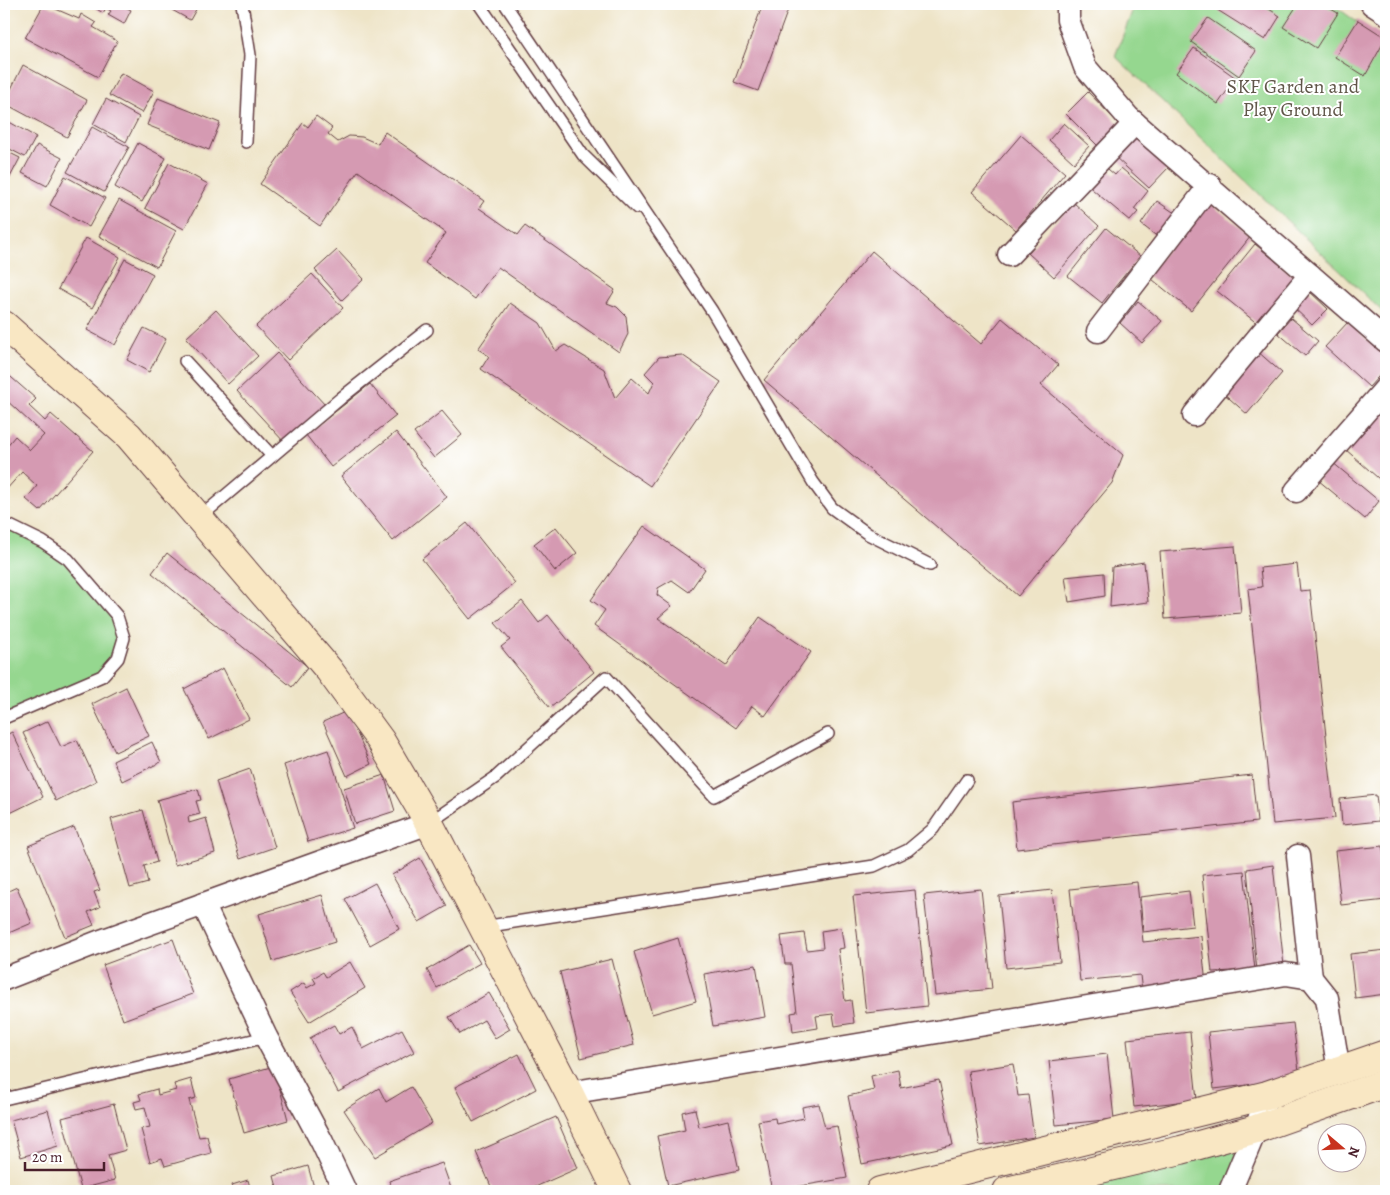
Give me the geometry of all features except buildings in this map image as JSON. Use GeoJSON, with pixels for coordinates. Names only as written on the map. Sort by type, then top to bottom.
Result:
{"type":"FeatureCollection","features":[{"type":"Feature","properties":{"kind":"street"},"geometry":{"type":"LineString","coordinates":[[1068,4],[1068,20],[1085,67],[1135,123],[1210,185],[1386,341]]}},
{"type":"Feature","properties":{"kind":"street"},"geometry":{"type":"LineString","coordinates":[[1372,4],[1386,13]]}},
{"type":"Feature","properties":{"kind":"street"},"geometry":{"type":"LineString","coordinates":[[1009,255],[1135,123]]}},
{"type":"Feature","properties":{"kind":"street"},"geometry":{"type":"LineString","coordinates":[[1098,331],[1210,185]]}},
{"type":"Feature","properties":{"kind":"street"},"geometry":{"type":"LineString","coordinates":[[1194,415],[1310,275]]}},
{"type":"Feature","properties":{"kind":"street"},"geometry":{"type":"LineString","coordinates":[[4,325],[129,436],[329,670],[381,741],[429,823],[617,1191]]}},
{"type":"Feature","properties":{"kind":"street"},"geometry":{"type":"LineString","coordinates":[[1296,492],[1386,388]]}},
{"type":"Feature","properties":{"kind":"street"},"geometry":{"type":"LineString","coordinates":[[4,979],[203,904],[429,823]]}},
{"type":"Feature","properties":{"kind":"street"},"geometry":{"type":"LineString","coordinates":[[1298,856],[1311,978],[1327,998],[1340,1071]]}},
{"type":"Feature","properties":{"kind":"street"},"geometry":{"type":"LineString","coordinates":[[203,904],[266,1038],[322,1142],[345,1191]]}},
{"type":"Feature","properties":{"kind":"street"},"geometry":{"type":"LineString","coordinates":[[568,1093],[1286,974],[1311,978]]}},
{"type":"Feature","properties":{"kind":"street"},"geometry":{"type":"LineString","coordinates":[[880,1191],[1267,1095],[1386,1054]]}},
{"type":"Feature","properties":{"kind":"street"},"geometry":{"type":"LineString","coordinates":[[1021,1190],[1256,1129],[1386,1083]]}},
{"type":"Feature","properties":{"kind":"street"},"geometry":{"type":"LineString","coordinates":[[1230,1191],[1256,1129],[1267,1095]]}},
{"type":"Feature","properties":{"kind":"lane"},"geometry":{"type":"LineString","coordinates":[[242,4],[250,55],[246,142]]}},
{"type":"Feature","properties":{"kind":"lane"},"geometry":{"type":"LineString","coordinates":[[479,4],[583,155],[654,225]]}},
{"type":"Feature","properties":{"kind":"lane"},"geometry":{"type":"LineString","coordinates":[[505,4],[712,311],[813,482],[832,508],[868,534],[930,565]]}},
{"type":"Feature","properties":{"kind":"lane"},"geometry":{"type":"LineString","coordinates":[[199,518],[427,330]]}},
{"type":"Feature","properties":{"kind":"lane"},"geometry":{"type":"LineString","coordinates":[[185,360],[272,456]]}},
{"type":"Feature","properties":{"kind":"lane"},"geometry":{"type":"LineString","coordinates":[[4,523],[43,542],[68,559],[117,616],[124,638],[118,658],[102,676],[4,718]]}},
{"type":"Feature","properties":{"kind":"lane"},"geometry":{"type":"LineString","coordinates":[[429,823],[496,777],[606,677],[714,796],[828,734]]}},
{"type":"Feature","properties":{"kind":"lane"},"geometry":{"type":"LineString","coordinates":[[483,927],[874,866],[908,850],[933,829],[967,780]]}},
{"type":"Feature","properties":{"kind":"lane"},"geometry":{"type":"LineString","coordinates":[[4,1099],[266,1038]]}},
{"type":"Feature","properties":{"kind":"green space","name":"SKF Garden and Play Ground"},"geometry":{"type":"Polygon","coordinates":[[[1135,4],[1332,4],[1386,43],[1386,315],[1115,56],[1135,4]]]}},
{"type":"Feature","properties":{"kind":"green space"},"geometry":{"type":"Polygon","coordinates":[[[4,523],[54,550],[117,616],[120,652],[97,675],[4,716],[4,523]]]}},
{"type":"Feature","properties":{"kind":"green space"},"geometry":{"type":"Polygon","coordinates":[[[1245,1145],[1237,1191],[1068,1191],[1245,1145]]]}}]}
